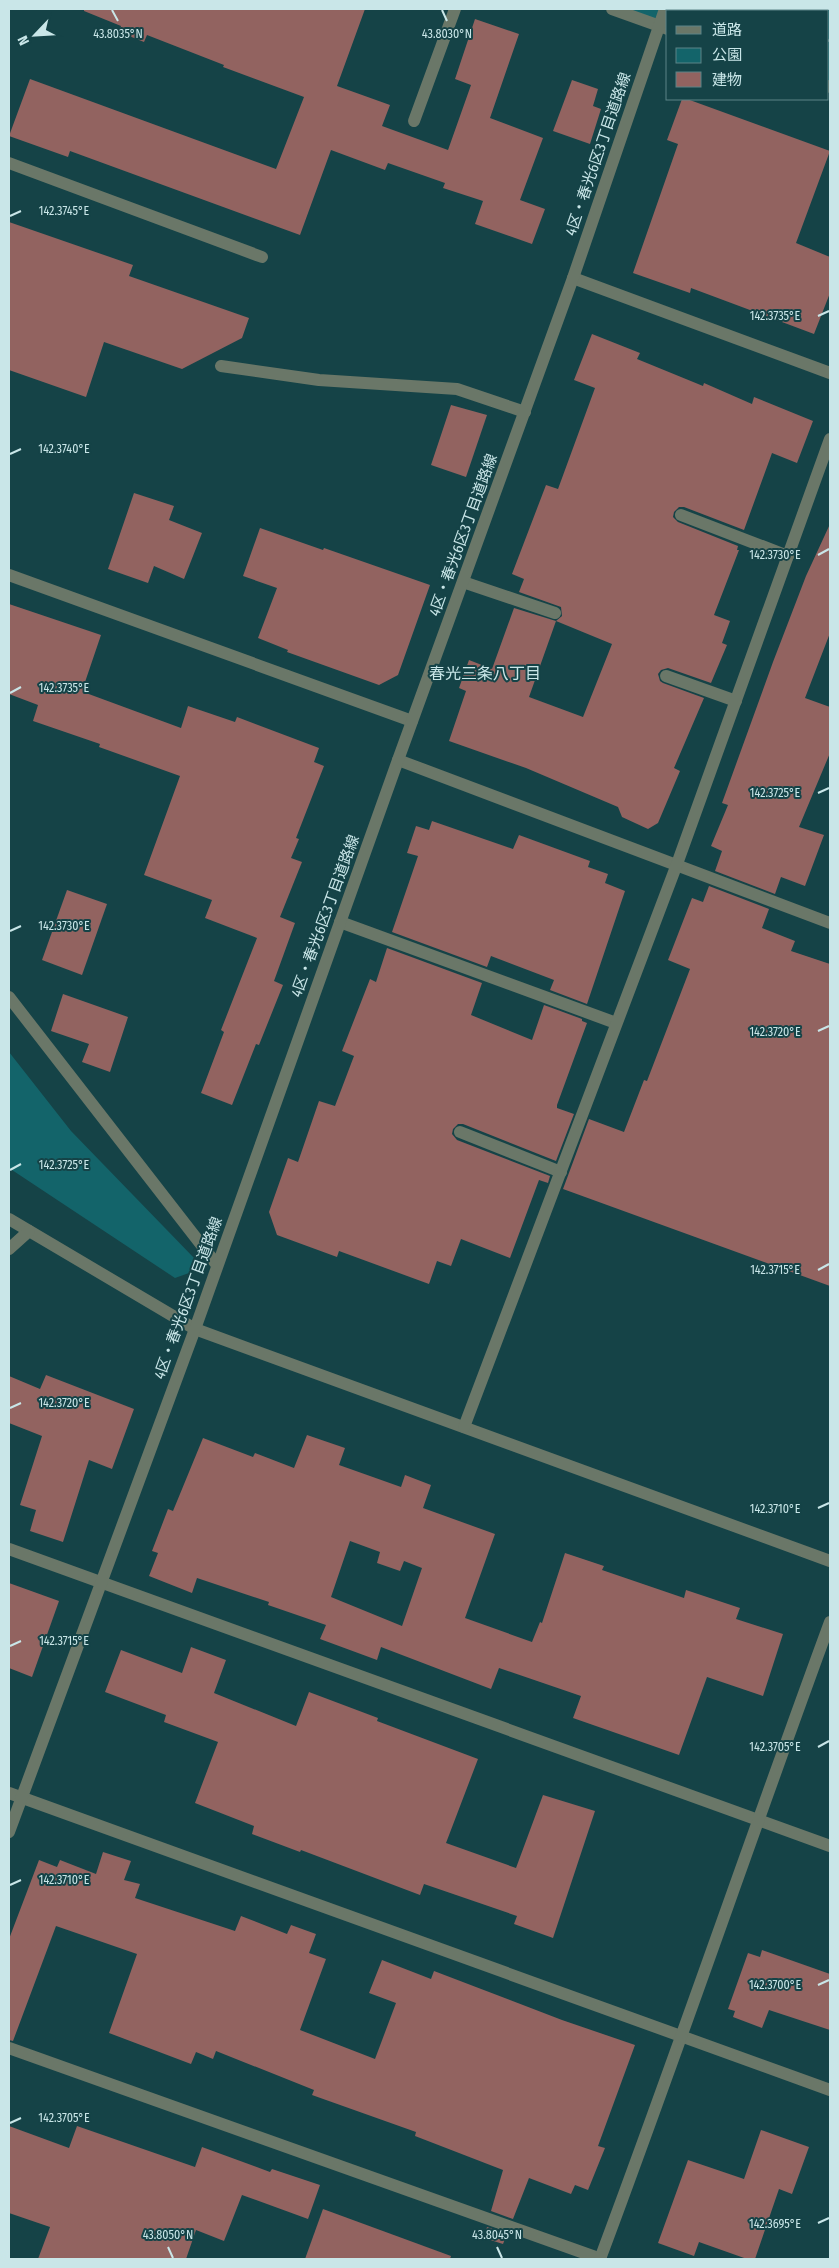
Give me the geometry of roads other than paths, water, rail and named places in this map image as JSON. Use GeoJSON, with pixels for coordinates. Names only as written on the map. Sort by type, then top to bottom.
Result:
{"type":"FeatureCollection","features":[{"type":"Feature","properties":{"kind":"street"},"geometry":{"type":"LineString","coordinates":[[414,121],[455,9]]}},
{"type":"Feature","properties":{"kind":"street"},"geometry":{"type":"LineString","coordinates":[[612,9],[663,27]]}},
{"type":"Feature","properties":{"kind":"street","name":"4区・春光6区3丁目道路線"},"geometry":{"type":"LineString","coordinates":[[9,1832],[195,1329],[663,27],[665,9]]}},
{"type":"Feature","properties":{"kind":"street"},"geometry":{"type":"LineString","coordinates":[[9,163],[262,257]]}},
{"type":"Feature","properties":{"kind":"street"},"geometry":{"type":"LineString","coordinates":[[573,278],[830,373]]}},
{"type":"Feature","properties":{"kind":"street"},"geometry":{"type":"LineString","coordinates":[[221,366],[319,380],[457,388],[524,412]]}},
{"type":"Feature","properties":{"kind":"street"},"geometry":{"type":"LineString","coordinates":[[464,1427],[676,864],[830,439]]}},
{"type":"Feature","properties":{"kind":"street"},"geometry":{"type":"LineString","coordinates":[[681,515],[788,556]]}},
{"type":"Feature","properties":{"kind":"street"},"geometry":{"type":"LineString","coordinates":[[9,575],[412,721]]}},
{"type":"Feature","properties":{"kind":"street"},"geometry":{"type":"LineString","coordinates":[[463,582],[555,613]]}},
{"type":"Feature","properties":{"kind":"street"},"geometry":{"type":"LineString","coordinates":[[666,676],[736,701]]}},
{"type":"Feature","properties":{"kind":"street"},"geometry":{"type":"LineString","coordinates":[[398,760],[830,923]]}},
{"type":"Feature","properties":{"kind":"street"},"geometry":{"type":"LineString","coordinates":[[340,922],[616,1023]]}},
{"type":"Feature","properties":{"kind":"street"},"geometry":{"type":"LineString","coordinates":[[9,997],[217,1264]]}},
{"type":"Feature","properties":{"kind":"street"},"geometry":{"type":"LineString","coordinates":[[460,1132],[561,1172]]}},
{"type":"Feature","properties":{"kind":"street"},"geometry":{"type":"LineString","coordinates":[[9,1218],[195,1329],[830,1561]]}},
{"type":"Feature","properties":{"kind":"street"},"geometry":{"type":"LineString","coordinates":[[9,1249],[29,1231]]}},
{"type":"Feature","properties":{"kind":"street"},"geometry":{"type":"LineString","coordinates":[[9,1549],[830,1846]]}},
{"type":"Feature","properties":{"kind":"street"},"geometry":{"type":"LineString","coordinates":[[9,2048],[600,2259],[683,2036],[757,1820],[830,1622]]}},
{"type":"Feature","properties":{"kind":"street"},"geometry":{"type":"LineString","coordinates":[[9,1794],[830,2090]]}},
{"type":"Feature","properties":{"kind":"district","name":"春光三条八丁目"},"geometry":{"type":"Point","coordinates":[485,673]}}]}
